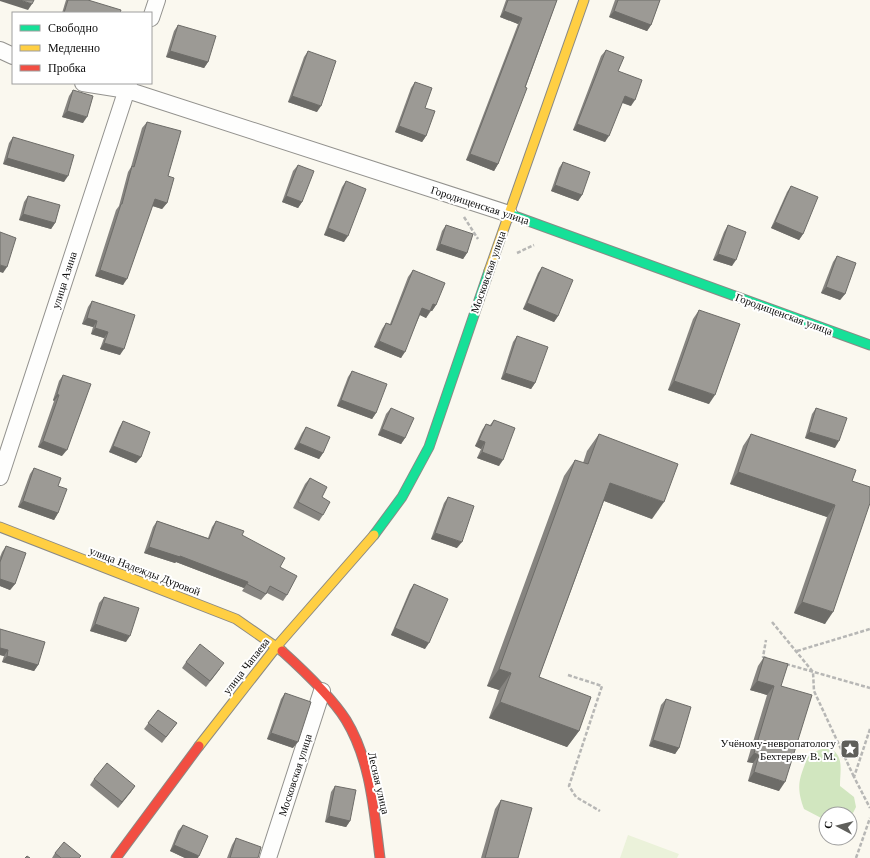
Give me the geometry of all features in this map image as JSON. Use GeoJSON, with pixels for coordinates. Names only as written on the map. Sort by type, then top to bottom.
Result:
{"type":"FeatureCollection","features":[{"type":"Feature","properties":{"kind":"street"},"geometry":{"type":"LineString","coordinates":[[152,15],[157,0]]}},
{"type":"Feature","properties":{"kind":"street","name":"Московская улица"},"geometry":{"type":"LineString","coordinates":[[402,496],[429,447],[584,0]]}},
{"type":"Feature","properties":{"kind":"street"},"geometry":{"type":"LineString","coordinates":[[0,50],[12,56]]}},
{"type":"Feature","properties":{"kind":"street","name":"Городищенская улица"},"geometry":{"type":"LineString","coordinates":[[94,84],[128,87],[468,200],[870,345]]}},
{"type":"Feature","properties":{"kind":"street","name":"улица Азина"},"geometry":{"type":"LineString","coordinates":[[0,477],[128,87]]}},
{"type":"Feature","properties":{"kind":"street","name":"улица Чапаева"},"geometry":{"type":"LineString","coordinates":[[116,858],[221,717],[277,646],[367,545],[402,496]]}},
{"type":"Feature","properties":{"kind":"street","name":"улица Надежды Дуровой"},"geometry":{"type":"LineString","coordinates":[[0,527],[236,619],[277,646]]}},
{"type":"Feature","properties":{"kind":"street","name":"Лесная улица"},"geometry":{"type":"LineString","coordinates":[[277,646],[306,672],[346,720],[363,757],[372,796],[380,858]]}},
{"type":"Feature","properties":{"kind":"street","name":"Московская улица"},"geometry":{"type":"LineString","coordinates":[[268,858],[322,691]]}},
{"type":"Feature","properties":{"kind":"path"},"geometry":{"type":"LineString","coordinates":[[468,200],[463,219],[483,245]]}},
{"type":"Feature","properties":{"kind":"path"},"geometry":{"type":"LineString","coordinates":[[772,622],[813,672],[814,691],[870,808]]}},
{"type":"Feature","properties":{"kind":"path"},"geometry":{"type":"LineString","coordinates":[[797,652],[870,629]]}},
{"type":"Feature","properties":{"kind":"path"},"geometry":{"type":"LineString","coordinates":[[766,640],[763,657],[770,659]]}},
{"type":"Feature","properties":{"kind":"path"},"geometry":{"type":"LineString","coordinates":[[784,663],[870,688]]}},
{"type":"Feature","properties":{"kind":"path"},"geometry":{"type":"LineString","coordinates":[[568,675],[602,686],[570,786],[576,797],[600,811]]}},
{"type":"Feature","properties":{"kind":"path"},"geometry":{"type":"LineString","coordinates":[[854,777],[870,729]]}},
{"type":"Feature","properties":{"kind":"path"},"geometry":{"type":"LineString","coordinates":[[856,858],[870,818]]}},
{"type":"Feature","properties":{"kind":"green space"},"geometry":{"type":"Polygon","coordinates":[[[827,747],[837,754],[841,768],[840,786],[854,797],[856,806],[818,806],[818,816],[804,809],[799,787],[801,775],[809,754],[827,747]]]}},
{"type":"Feature","properties":{"kind":"green space"},"geometry":{"type":"Polygon","coordinates":[[[628,835],[679,854],[677,858],[620,858],[628,835]]]}},
{"type":"Feature","properties":{"kind":"building"},"geometry":{"type":"Polygon","coordinates":[[[20,0],[34,0],[32,4],[20,0]]]}},
{"type":"Feature","properties":{"kind":"building"},"geometry":{"type":"Polygon","coordinates":[[[68,0],[88,0],[121,10],[120,12],[64,12],[68,0]]]}},
{"type":"Feature","properties":{"kind":"building"},"geometry":{"type":"Polygon","coordinates":[[[508,0],[557,0],[525,87],[527,88],[498,164],[470,154],[522,18],[504,11],[508,0]]]}},
{"type":"Feature","properties":{"kind":"building"},"geometry":{"type":"Polygon","coordinates":[[[618,0],[660,0],[651,25],[614,11],[618,0]]]}},
{"type":"Feature","properties":{"kind":"building"},"geometry":{"type":"Polygon","coordinates":[[[178,25],[216,36],[208,62],[170,51],[178,25]]]}},
{"type":"Feature","properties":{"kind":"building"},"geometry":{"type":"Polygon","coordinates":[[[606,50],[624,57],[618,71],[642,80],[635,100],[625,96],[609,136],[577,124],[606,50]]]}},
{"type":"Feature","properties":{"kind":"building"},"geometry":{"type":"Polygon","coordinates":[[[308,51],[336,61],[321,106],[292,96],[308,51]]]}},
{"type":"Feature","properties":{"kind":"building"},"geometry":{"type":"Polygon","coordinates":[[[415,82],[432,88],[425,108],[435,111],[426,136],[399,126],[415,82]]]}},
{"type":"Feature","properties":{"kind":"building"},"geometry":{"type":"Polygon","coordinates":[[[73,90],[93,96],[87,117],[67,111],[73,90]]]}},
{"type":"Feature","properties":{"kind":"building"},"geometry":{"type":"Polygon","coordinates":[[[147,122],[181,131],[168,176],[174,178],[167,203],[155,199],[127,279],[100,270],[122,204],[132,166],[134,167],[147,122]]]}},
{"type":"Feature","properties":{"kind":"building"},"geometry":{"type":"Polygon","coordinates":[[[13,137],[74,155],[68,176],[7,158],[13,137]]]}},
{"type":"Feature","properties":{"kind":"building"},"geometry":{"type":"Polygon","coordinates":[[[563,162],[590,172],[582,195],[555,185],[563,162]]]}},
{"type":"Feature","properties":{"kind":"building"},"geometry":{"type":"Polygon","coordinates":[[[298,165],[314,171],[302,202],[286,196],[298,165]]]}},
{"type":"Feature","properties":{"kind":"building"},"geometry":{"type":"Polygon","coordinates":[[[346,181],[366,189],[348,236],[328,228],[346,181]]]}},
{"type":"Feature","properties":{"kind":"building"},"geometry":{"type":"Polygon","coordinates":[[[791,186],[818,197],[803,234],[775,222],[791,186]]]}},
{"type":"Feature","properties":{"kind":"building"},"geometry":{"type":"Polygon","coordinates":[[[28,196],[60,205],[55,223],[23,214],[28,196]]]}},
{"type":"Feature","properties":{"kind":"building"},"geometry":{"type":"Polygon","coordinates":[[[446,225],[473,234],[467,253],[440,244],[446,225]]]}},
{"type":"Feature","properties":{"kind":"building"},"geometry":{"type":"Polygon","coordinates":[[[728,225],[746,232],[736,260],[718,254],[728,225]]]}},
{"type":"Feature","properties":{"kind":"building"},"geometry":{"type":"Polygon","coordinates":[[[0,232],[16,238],[7,267],[0,265],[0,232]]]}},
{"type":"Feature","properties":{"kind":"building"},"geometry":{"type":"Polygon","coordinates":[[[837,256],[856,263],[845,294],[826,287],[837,256]]]}},
{"type":"Feature","properties":{"kind":"building"},"geometry":{"type":"Polygon","coordinates":[[[542,267],[573,280],[558,316],[527,303],[542,267]]]}},
{"type":"Feature","properties":{"kind":"building"},"geometry":{"type":"Polygon","coordinates":[[[413,270],[445,283],[436,305],[433,304],[430,311],[422,308],[405,352],[379,341],[386,323],[391,325],[413,270]]]}},
{"type":"Feature","properties":{"kind":"building"},"geometry":{"type":"Polygon","coordinates":[[[92,301],[135,315],[124,349],[104,343],[108,332],[95,328],[97,321],[87,318],[92,301]]]}},
{"type":"Feature","properties":{"kind":"building"},"geometry":{"type":"Polygon","coordinates":[[[699,310],[740,324],[715,395],[674,381],[699,310]]]}},
{"type":"Feature","properties":{"kind":"building"},"geometry":{"type":"Polygon","coordinates":[[[517,336],[548,347],[535,383],[505,373],[517,336]]]}},
{"type":"Feature","properties":{"kind":"building"},"geometry":{"type":"Polygon","coordinates":[[[352,371],[387,384],[376,413],[341,400],[352,371]]]}},
{"type":"Feature","properties":{"kind":"building"},"geometry":{"type":"Polygon","coordinates":[[[63,375],[91,384],[67,450],[43,441],[59,395],[57,394],[63,375]]]}},
{"type":"Feature","properties":{"kind":"building"},"geometry":{"type":"Polygon","coordinates":[[[391,408],[414,418],[405,438],[382,429],[391,408]]]}},
{"type":"Feature","properties":{"kind":"building"},"geometry":{"type":"Polygon","coordinates":[[[816,408],[847,418],[839,441],[809,432],[816,408]]]}},
{"type":"Feature","properties":{"kind":"building"},"geometry":{"type":"Polygon","coordinates":[[[494,420],[515,428],[503,460],[482,452],[485,442],[479,440],[486,424],[491,426],[494,420]]]}},
{"type":"Feature","properties":{"kind":"building"},"geometry":{"type":"Polygon","coordinates":[[[123,421],[150,432],[141,457],[113,446],[123,421]]]}},
{"type":"Feature","properties":{"kind":"building"},"geometry":{"type":"Polygon","coordinates":[[[306,427],[330,437],[323,453],[299,443],[306,427]]]}},
{"type":"Feature","properties":{"kind":"building"},"geometry":{"type":"Polygon","coordinates":[[[599,434],[678,464],[664,502],[610,483],[539,677],[591,697],[579,731],[500,702],[511,673],[499,669],[575,460],[588,464],[599,434]]]}},
{"type":"Feature","properties":{"kind":"building"},"geometry":{"type":"Polygon","coordinates":[[[751,434],[856,470],[852,481],[870,487],[870,503],[833,612],[802,602],[835,505],[738,472],[751,434]]]}},
{"type":"Feature","properties":{"kind":"building"},"geometry":{"type":"Polygon","coordinates":[[[34,468],[61,478],[58,486],[67,489],[58,513],[23,501],[34,468]]]}},
{"type":"Feature","properties":{"kind":"building"},"geometry":{"type":"Polygon","coordinates":[[[310,478],[327,487],[322,497],[330,502],[323,515],[298,502],[310,478]]]}},
{"type":"Feature","properties":{"kind":"building"},"geometry":{"type":"Polygon","coordinates":[[[448,497],[474,506],[462,542],[435,533],[448,497]]]}},
{"type":"Feature","properties":{"kind":"building"},"geometry":{"type":"Polygon","coordinates":[[[157,521],[209,539],[216,521],[244,531],[242,535],[285,558],[280,567],[297,576],[287,595],[270,586],[266,594],[247,584],[248,582],[180,556],[149,547],[157,521]]]}},
{"type":"Feature","properties":{"kind":"building"},"geometry":{"type":"Polygon","coordinates":[[[6,546],[26,553],[15,584],[0,579],[0,562],[6,546]]]}},
{"type":"Feature","properties":{"kind":"building"},"geometry":{"type":"Polygon","coordinates":[[[414,584],[448,599],[429,643],[395,628],[414,584]]]}},
{"type":"Feature","properties":{"kind":"building"},"geometry":{"type":"Polygon","coordinates":[[[104,597],[139,608],[130,636],[95,624],[104,597]]]}},
{"type":"Feature","properties":{"kind":"building"},"geometry":{"type":"Polygon","coordinates":[[[0,629],[45,642],[38,665],[7,656],[8,650],[0,648],[0,629]]]}},
{"type":"Feature","properties":{"kind":"building"},"geometry":{"type":"Polygon","coordinates":[[[200,644],[224,663],[210,681],[186,662],[200,644]]]}},
{"type":"Feature","properties":{"kind":"building"},"geometry":{"type":"Polygon","coordinates":[[[764,657],[788,664],[781,686],[812,695],[785,782],[754,772],[759,755],[754,753],[774,686],[757,681],[764,657]]]}},
{"type":"Feature","properties":{"kind":"building"},"geometry":{"type":"Polygon","coordinates":[[[285,693],[311,702],[298,742],[271,733],[285,693]]]}},
{"type":"Feature","properties":{"kind":"building"},"geometry":{"type":"Polygon","coordinates":[[[666,699],[691,707],[679,748],[653,740],[666,699]]]}},
{"type":"Feature","properties":{"kind":"building"},"geometry":{"type":"Polygon","coordinates":[[[158,710],[177,723],[166,737],[148,723],[158,710]]]}},
{"type":"Feature","properties":{"kind":"building"},"geometry":{"type":"Polygon","coordinates":[[[107,763],[135,786],[122,802],[94,779],[107,763]]]}},
{"type":"Feature","properties":{"kind":"building"},"geometry":{"type":"Polygon","coordinates":[[[335,786],[356,790],[350,821],[329,816],[335,786]]]}},
{"type":"Feature","properties":{"kind":"building"},"geometry":{"type":"Polygon","coordinates":[[[501,800],[532,808],[518,858],[485,858],[501,800]]]}},
{"type":"Feature","properties":{"kind":"building"},"geometry":{"type":"Polygon","coordinates":[[[183,825],[208,836],[199,856],[174,845],[183,825]]]}},
{"type":"Feature","properties":{"kind":"building"},"geometry":{"type":"Polygon","coordinates":[[[236,838],[261,847],[258,858],[230,858],[236,838]]]}},
{"type":"Feature","properties":{"kind":"building"},"geometry":{"type":"Polygon","coordinates":[[[64,842],[81,856],[79,858],[61,858],[55,853],[64,842]]]}},
{"type":"Feature","properties":{"kind":"traffic: fast"},"geometry":{"type":"LineString","coordinates":[[509,214],[870,345]]}},
{"type":"Feature","properties":{"kind":"traffic: fast"},"geometry":{"type":"LineString","coordinates":[[374,535],[402,497],[429,447],[489,271]]}},
{"type":"Feature","properties":{"kind":"traffic: slow"},"geometry":{"type":"LineString","coordinates":[[489,271],[584,0]]}},
{"type":"Feature","properties":{"kind":"traffic: slow"},"geometry":{"type":"LineString","coordinates":[[0,527],[236,619],[282,651]]}},
{"type":"Feature","properties":{"kind":"traffic: slow"},"geometry":{"type":"LineString","coordinates":[[199,746],[277,646],[374,535]]}},
{"type":"Feature","properties":{"kind":"traffic: jam"},"geometry":{"type":"LineString","coordinates":[[282,651],[308,675],[333,702],[346,720],[354,736],[361,752],[370,787],[380,858]]}},
{"type":"Feature","properties":{"kind":"traffic: jam"},"geometry":{"type":"LineString","coordinates":[[116,858],[199,746]]}},
{"type":"Feature","properties":{"kind":"place","name":"Учёному-невропатологу Бехтереву В. М."},"geometry":{"type":"Point","coordinates":[850,749]}}]}
